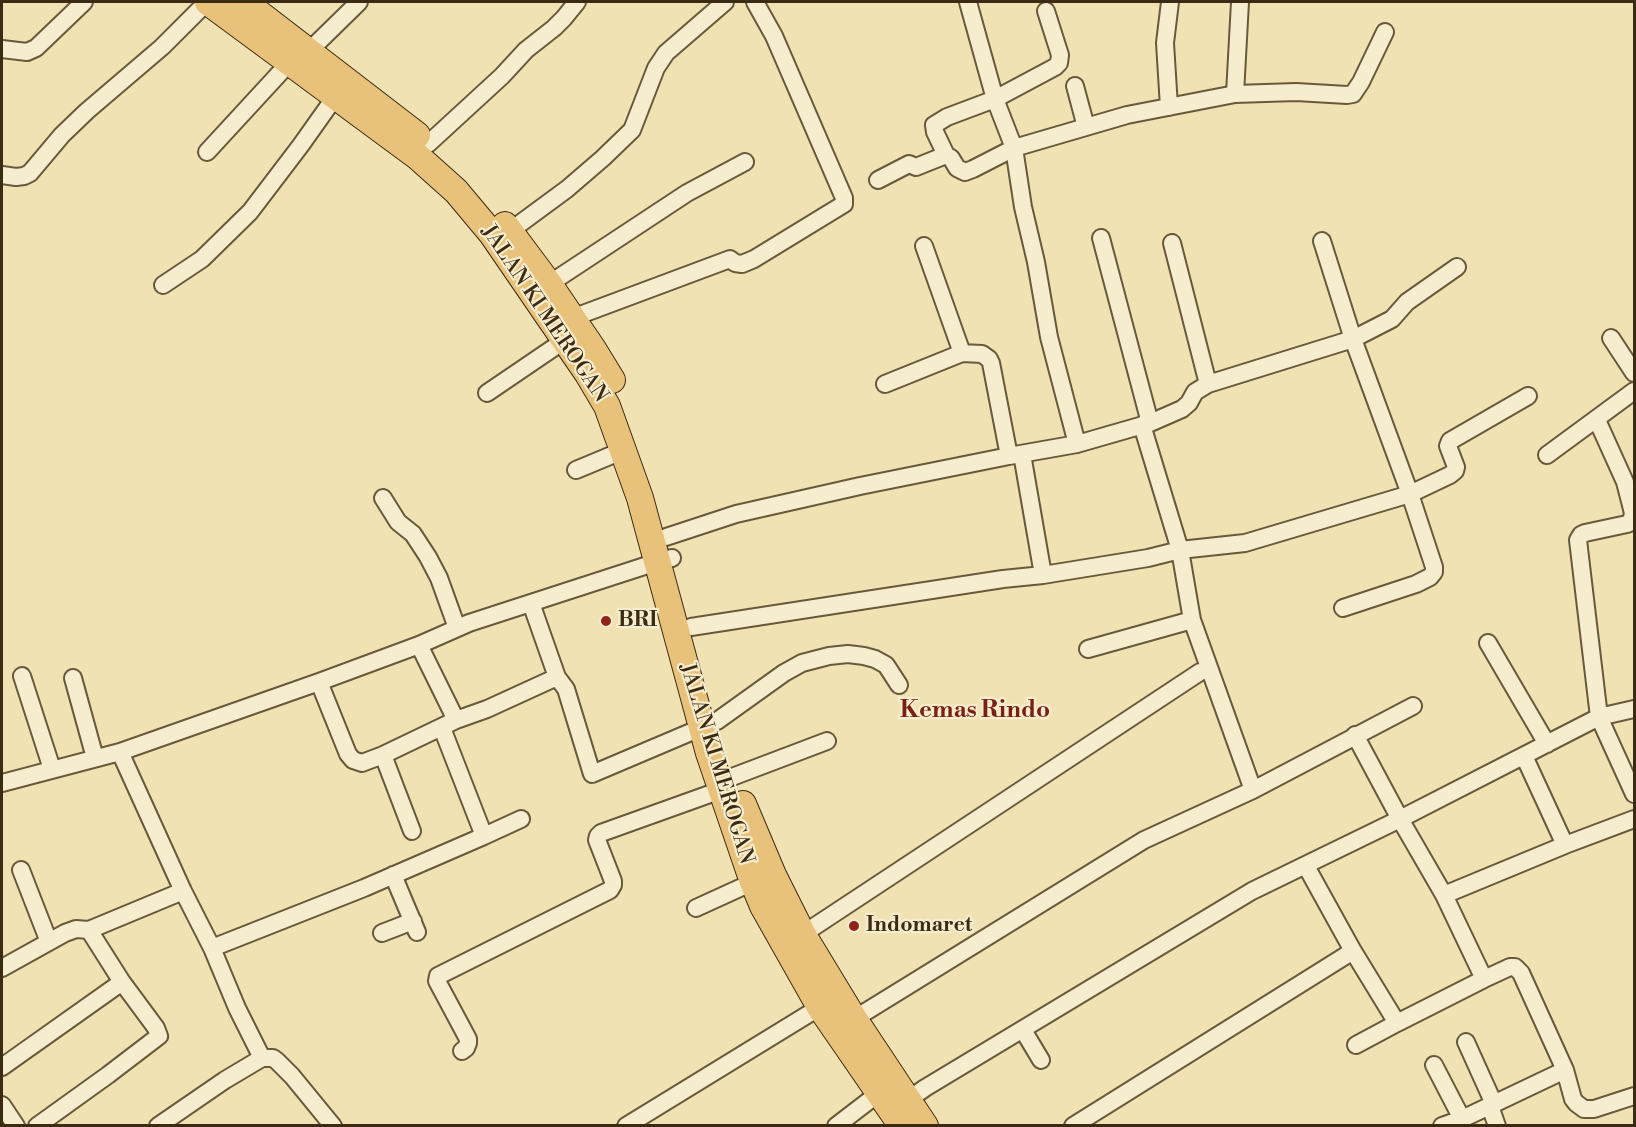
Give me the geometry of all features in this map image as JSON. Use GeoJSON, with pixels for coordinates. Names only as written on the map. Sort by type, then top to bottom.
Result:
{"type":"FeatureCollection","features":[{"type":"Feature","properties":{"kind":"highway","name":"JALAN KI MEROGAN"},"geometry":{"type":"LineString","coordinates":[[208,2],[299,57],[428,144],[474,186],[549,284],[568,329],[607,406],[640,498],[665,552],[691,627],[709,724]]}},
{"type":"Feature","properties":{"kind":"highway","name":"JALAN KI MEROGAN"},"geometry":{"type":"LineString","coordinates":[[244,2],[335,97],[418,157],[456,192],[568,329],[593,350],[622,396],[640,441],[665,552],[709,724],[753,882],[763,906],[794,940],[854,1019],[926,1125]]}},
{"type":"Feature","properties":{"kind":"highway","name":"JALAN KI MEROGAN"},"geometry":{"type":"LineString","coordinates":[[727,783],[736,788],[773,875],[794,940],[820,1007],[902,1125]]}},
{"type":"Feature","properties":{"kind":"street"},"geometry":{"type":"LineString","coordinates":[[2,49],[27,52],[36,48],[84,2]]}},
{"type":"Feature","properties":{"kind":"street"},"geometry":{"type":"LineString","coordinates":[[2,175],[16,177],[30,173],[62,135],[162,47],[208,2]]}},
{"type":"Feature","properties":{"kind":"street"},"geometry":{"type":"LineString","coordinates":[[207,152],[299,57],[359,2]]}},
{"type":"Feature","properties":{"kind":"street"},"geometry":{"type":"LineString","coordinates":[[428,144],[502,76],[526,50],[554,28],[577,2]]}},
{"type":"Feature","properties":{"kind":"street"},"geometry":{"type":"LineString","coordinates":[[510,231],[567,189],[632,130],[657,68],[666,53],[725,2]]}},
{"type":"Feature","properties":{"kind":"street"},"geometry":{"type":"LineString","coordinates":[[487,393],[568,329],[730,259],[742,264],[754,259],[844,204],[844,198],[774,36],[755,2]]}},
{"type":"Feature","properties":{"kind":"street"},"geometry":{"type":"LineString","coordinates":[[968,2],[994,99],[1014,148],[1023,207],[1036,262],[1049,337],[1077,444]]}},
{"type":"Feature","properties":{"kind":"street"},"geometry":{"type":"LineString","coordinates":[[1168,107],[1165,32],[1170,2]]}},
{"type":"Feature","properties":{"kind":"street"},"geometry":{"type":"LineString","coordinates":[[1235,94],[1240,2]]}},
{"type":"Feature","properties":{"kind":"street"},"geometry":{"type":"LineString","coordinates":[[1046,11],[1060,55],[1059,63],[994,99],[935,123],[935,132],[946,155],[951,158],[957,168],[965,172],[1014,148],[1127,116],[1235,94],[1296,92],[1353,94],[1385,33]]}},
{"type":"Feature","properties":{"kind":"street"},"geometry":{"type":"LineString","coordinates":[[1075,86],[1086,127]]}},
{"type":"Feature","properties":{"kind":"street"},"geometry":{"type":"LineString","coordinates":[[163,285],[202,259],[250,212],[335,97]]}},
{"type":"Feature","properties":{"kind":"street"},"geometry":{"type":"LineString","coordinates":[[878,180],[909,164],[916,167],[946,155]]}},
{"type":"Feature","properties":{"kind":"street"},"geometry":{"type":"LineString","coordinates":[[549,284],[687,193],[745,162]]}},
{"type":"Feature","properties":{"kind":"street"},"geometry":{"type":"LineString","coordinates":[[1101,238],[1146,424],[1180,550],[1192,620],[1253,790]]}},
{"type":"Feature","properties":{"kind":"street"},"geometry":{"type":"LineString","coordinates":[[1322,241],[1353,339],[1410,494],[1434,572],[1430,577],[1416,584],[1343,608]]}},
{"type":"Feature","properties":{"kind":"street"},"geometry":{"type":"LineString","coordinates":[[1172,243],[1208,384]]}},
{"type":"Feature","properties":{"kind":"street"},"geometry":{"type":"LineString","coordinates":[[924,246],[962,353]]}},
{"type":"Feature","properties":{"kind":"street"},"geometry":{"type":"LineString","coordinates":[[2,783],[120,752],[320,682],[419,645],[457,628],[531,603],[665,552],[747,512],[860,486],[1077,444],[1146,424],[1182,409],[1190,403],[1195,392],[1208,384],[1353,339],[1392,319],[1407,302],[1457,267]]}},
{"type":"Feature","properties":{"kind":"street"},"geometry":{"type":"LineString","coordinates":[[1611,338],[1635,373]]}},
{"type":"Feature","properties":{"kind":"street"},"geometry":{"type":"LineString","coordinates":[[885,384],[962,353],[982,354],[989,359],[992,363],[1043,575]]}},
{"type":"Feature","properties":{"kind":"street"},"geometry":{"type":"LineString","coordinates":[[1547,455],[1635,391]]}},
{"type":"Feature","properties":{"kind":"street"},"geometry":{"type":"LineString","coordinates":[[691,627],[1003,579],[1043,575],[1148,558],[1180,550],[1245,543],[1410,494],[1450,475],[1456,467],[1448,446],[1450,441],[1528,396]]}},
{"type":"Feature","properties":{"kind":"street"},"geometry":{"type":"LineString","coordinates":[[1597,420],[1630,480],[1633,513],[1631,522],[1581,534],[1578,540],[1599,717],[1635,794]]}},
{"type":"Feature","properties":{"kind":"street"},"geometry":{"type":"LineString","coordinates":[[576,470],[624,450]]}},
{"type":"Feature","properties":{"kind":"street"},"geometry":{"type":"LineString","coordinates":[[383,498],[398,522],[412,534],[428,557],[439,578],[457,628]]}},
{"type":"Feature","properties":{"kind":"street"},"geometry":{"type":"LineString","coordinates":[[531,603],[557,677],[566,689],[592,774],[709,724],[802,663],[848,654],[875,659],[886,665],[899,685]]}},
{"type":"Feature","properties":{"kind":"street"},"geometry":{"type":"LineString","coordinates":[[1088,649],[1192,620]]}},
{"type":"Feature","properties":{"kind":"street"},"geometry":{"type":"LineString","coordinates":[[1488,643],[1546,744]]}},
{"type":"Feature","properties":{"kind":"street"},"geometry":{"type":"LineString","coordinates":[[419,645],[449,724],[484,836]]}},
{"type":"Feature","properties":{"kind":"street"},"geometry":{"type":"LineString","coordinates":[[794,940],[1200,672]]}},
{"type":"Feature","properties":{"kind":"street"},"geometry":{"type":"LineString","coordinates":[[22,676],[52,769]]}},
{"type":"Feature","properties":{"kind":"street"},"geometry":{"type":"LineString","coordinates":[[320,682],[348,754],[353,760],[362,763],[557,677]]}},
{"type":"Feature","properties":{"kind":"street"},"geometry":{"type":"LineString","coordinates":[[73,678],[95,758]]}},
{"type":"Feature","properties":{"kind":"street"},"geometry":{"type":"LineString","coordinates":[[854,1019],[1144,840],[1253,790],[1413,706]]}},
{"type":"Feature","properties":{"kind":"street"},"geometry":{"type":"LineString","coordinates":[[908,1100],[1252,891],[1400,819],[1599,717],[1635,709]]}},
{"type":"Feature","properties":{"kind":"street"},"geometry":{"type":"LineString","coordinates":[[1355,735],[1444,895],[1484,979]]}},
{"type":"Feature","properties":{"kind":"street"},"geometry":{"type":"LineString","coordinates":[[462,1051],[466,1048],[468,1039],[437,981],[438,976],[610,890],[613,881],[597,840],[601,833],[827,741]]}},
{"type":"Feature","properties":{"kind":"street"},"geometry":{"type":"LineString","coordinates":[[120,752],[262,1058]]}},
{"type":"Feature","properties":{"kind":"street"},"geometry":{"type":"LineString","coordinates":[[383,755],[412,831]]}},
{"type":"Feature","properties":{"kind":"street"},"geometry":{"type":"LineString","coordinates":[[1524,756],[1565,845]]}},
{"type":"Feature","properties":{"kind":"street"},"geometry":{"type":"LineString","coordinates":[[212,948],[393,875],[521,819]]}},
{"type":"Feature","properties":{"kind":"street"},"geometry":{"type":"LineString","coordinates":[[1444,895],[1635,819]]}},
{"type":"Feature","properties":{"kind":"street"},"geometry":{"type":"LineString","coordinates":[[1306,866],[1353,951],[1397,1023]]}},
{"type":"Feature","properties":{"kind":"street"},"geometry":{"type":"LineString","coordinates":[[21,870],[49,942]]}},
{"type":"Feature","properties":{"kind":"street"},"geometry":{"type":"LineString","coordinates":[[382,933],[415,927],[393,875]]}},
{"type":"Feature","properties":{"kind":"street"},"geometry":{"type":"LineString","coordinates":[[696,908],[753,882]]}},
{"type":"Feature","properties":{"kind":"street"},"geometry":{"type":"LineString","coordinates":[[2,968],[65,933],[76,929],[89,930],[183,891]]}},
{"type":"Feature","properties":{"kind":"street"},"geometry":{"type":"LineString","coordinates":[[38,1125],[108,1076],[159,1036],[156,1028],[122,982],[89,930]]}},
{"type":"Feature","properties":{"kind":"street"},"geometry":{"type":"LineString","coordinates":[[1073,1125],[1353,951]]}},
{"type":"Feature","properties":{"kind":"street"},"geometry":{"type":"LineString","coordinates":[[1356,1045],[1484,979],[1510,967],[1515,967],[1521,974],[1565,1070],[1576,1103],[1584,1109],[1594,1108],[1635,1096]]}},
{"type":"Feature","properties":{"kind":"street"},"geometry":{"type":"LineString","coordinates":[[2,1067],[122,982]]}},
{"type":"Feature","properties":{"kind":"street"},"geometry":{"type":"LineString","coordinates":[[626,1125],[820,1007]]}},
{"type":"Feature","properties":{"kind":"street"},"geometry":{"type":"LineString","coordinates":[[1023,1030],[1041,1060]]}},
{"type":"Feature","properties":{"kind":"street"},"geometry":{"type":"LineString","coordinates":[[1466,1042],[1492,1105],[1497,1125]]}},
{"type":"Feature","properties":{"kind":"street"},"geometry":{"type":"LineString","coordinates":[[158,1125],[262,1058],[273,1058],[277,1061],[331,1124]]}},
{"type":"Feature","properties":{"kind":"street"},"geometry":{"type":"LineString","coordinates":[[1434,1065],[1462,1119]]}},
{"type":"Feature","properties":{"kind":"street"},"geometry":{"type":"LineString","coordinates":[[1442,1125],[1462,1119],[1565,1070]]}},
{"type":"Feature","properties":{"kind":"street"},"geometry":{"type":"LineString","coordinates":[[836,1125],[879,1093]]}},
{"type":"Feature","properties":{"kind":"street"},"geometry":{"type":"LineString","coordinates":[[2,1106],[16,1125]]}},
{"type":"Feature","properties":{"kind":"place","name":"BRI"},"geometry":{"type":"Point","coordinates":[606,621]}},
{"type":"Feature","properties":{"kind":"place","name":"Indomaret"},"geometry":{"type":"Point","coordinates":[854,926]}},
{"type":"Feature","properties":{"kind":"district","name":"Kemas Rindo"},"geometry":{"type":"Point","coordinates":[975,711]}}]}
